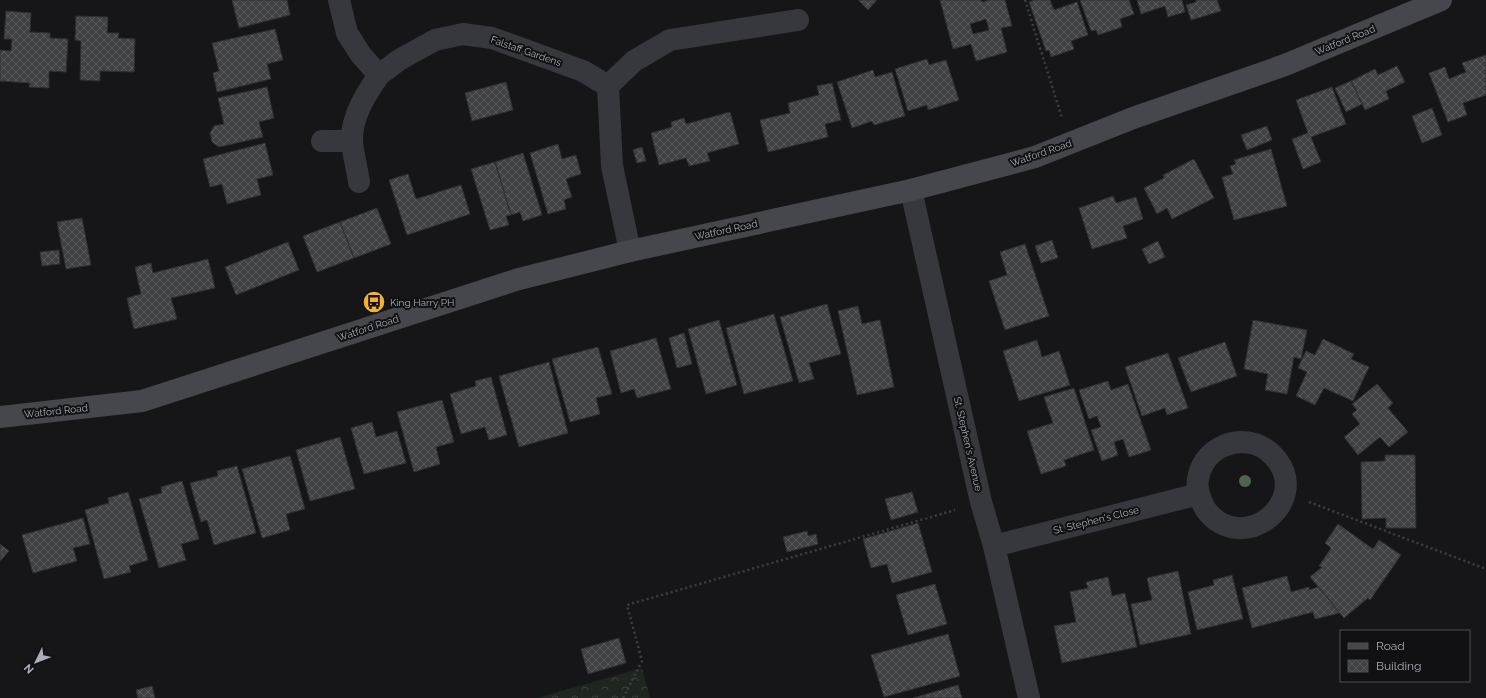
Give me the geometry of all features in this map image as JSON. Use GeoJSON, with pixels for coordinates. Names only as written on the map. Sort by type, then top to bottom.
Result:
{"type":"FeatureCollection","features":[{"type":"Feature","properties":{"kind":"main road","name":"Watford Road"},"geometry":{"type":"LineString","coordinates":[[0,417],[142,401],[519,279],[630,251],[911,190],[1035,157],[1133,118],[1285,65],[1438,1]]}},
{"type":"Feature","properties":{"kind":"street"},"geometry":{"type":"LineString","coordinates":[[339,0],[346,33],[361,55],[379,75]]}},
{"type":"Feature","properties":{"kind":"street"},"geometry":{"type":"LineString","coordinates":[[630,251],[612,166],[608,86],[634,60],[670,40],[798,20]]}},
{"type":"Feature","properties":{"kind":"street","name":"Falstaff Gardens"},"geometry":{"type":"LineString","coordinates":[[359,182],[352,140],[354,125],[366,95],[379,75],[399,60],[435,40],[463,34],[492,38],[576,68],[608,86]]}},
{"type":"Feature","properties":{"kind":"street"},"geometry":{"type":"LineString","coordinates":[[322,142],[352,140]]}},
{"type":"Feature","properties":{"kind":"street","name":"St. Stephen's Avenue"},"geometry":{"type":"LineString","coordinates":[[911,190],[981,502],[994,546],[1029,698]]}},
{"type":"Feature","properties":{"kind":"street"},"geometry":{"type":"LineString","coordinates":[[1246,441],[1260,445],[1266,449],[1280,465],[1285,479],[1282,502],[1268,520],[1254,527],[1239,529],[1216,521],[1205,510],[1199,494],[1198,479],[1206,459],[1217,448],[1231,442],[1246,441]]}},
{"type":"Feature","properties":{"kind":"street","name":"St. Stephen's Close"},"geometry":{"type":"LineString","coordinates":[[994,546],[1199,494]]}},
{"type":"Feature","properties":{"kind":"path"},"geometry":{"type":"LineString","coordinates":[[1025,0],[1070,143]]}},
{"type":"Feature","properties":{"kind":"path"},"geometry":{"type":"LineString","coordinates":[[1284,492],[1486,569]]}},
{"type":"Feature","properties":{"kind":"path"},"geometry":{"type":"LineString","coordinates":[[623,698],[642,661],[627,605],[981,502]]}},
{"type":"Feature","properties":{"kind":"green space"},"geometry":{"type":"Polygon","coordinates":[[[642,668],[650,698],[537,698],[642,668]]]}},
{"type":"Feature","properties":{"kind":"building"},"geometry":{"type":"Polygon","coordinates":[[[232,0],[287,0],[290,15],[239,28],[232,0]]]}},
{"type":"Feature","properties":{"kind":"building"},"geometry":{"type":"Polygon","coordinates":[[[858,0],[877,0],[868,10],[858,0]]]}},
{"type":"Feature","properties":{"kind":"building"},"geometry":{"type":"Polygon","coordinates":[[[940,0],[981,0],[982,2],[990,0],[1005,0],[1012,26],[1001,28],[1007,52],[976,61],[971,44],[953,49],[940,0]],[[986,19],[970,24],[973,34],[989,30],[986,19]]]}},
{"type":"Feature","properties":{"kind":"building"},"geometry":{"type":"Polygon","coordinates":[[[1034,0],[1050,0],[1054,10],[1077,2],[1088,35],[1071,41],[1074,49],[1051,57],[1049,50],[1046,51],[1029,2],[1034,0]]]}},
{"type":"Feature","properties":{"kind":"building"},"geometry":{"type":"Polygon","coordinates":[[[1080,0],[1129,0],[1134,14],[1120,19],[1122,27],[1098,35],[1096,30],[1091,31],[1080,0]]]}},
{"type":"Feature","properties":{"kind":"building"},"geometry":{"type":"Polygon","coordinates":[[[1137,0],[1182,0],[1185,12],[1168,17],[1165,6],[1141,14],[1137,0]]]}},
{"type":"Feature","properties":{"kind":"building"},"geometry":{"type":"Polygon","coordinates":[[[1196,0],[1217,0],[1221,11],[1191,20],[1186,5],[1196,2],[1196,0]]]}},
{"type":"Feature","properties":{"kind":"building"},"geometry":{"type":"Polygon","coordinates":[[[6,11],[31,13],[30,32],[50,33],[50,38],[68,39],[66,72],[49,71],[49,88],[29,87],[30,83],[0,81],[0,50],[11,51],[12,39],[4,39],[6,11]]]}},
{"type":"Feature","properties":{"kind":"building"},"geometry":{"type":"Polygon","coordinates":[[[76,16],[108,17],[107,33],[119,33],[118,38],[135,39],[134,72],[100,71],[100,81],[80,80],[81,41],[75,40],[76,16]]]}},
{"type":"Feature","properties":{"kind":"building"},"geometry":{"type":"Polygon","coordinates":[[[275,29],[283,60],[267,64],[271,79],[217,92],[213,73],[219,71],[212,43],[275,29]]]}},
{"type":"Feature","properties":{"kind":"building"},"geometry":{"type":"Polygon","coordinates":[[[1486,55],[1486,95],[1463,103],[1467,115],[1448,122],[1429,73],[1445,67],[1449,79],[1466,72],[1462,63],[1486,55]]]}},
{"type":"Feature","properties":{"kind":"building"},"geometry":{"type":"Polygon","coordinates":[[[927,59],[929,65],[946,60],[959,100],[928,110],[927,105],[908,111],[895,69],[927,59]]]}},
{"type":"Feature","properties":{"kind":"building"},"geometry":{"type":"Polygon","coordinates":[[[1397,66],[1405,82],[1386,91],[1389,99],[1365,110],[1351,81],[1375,69],[1378,75],[1397,66]]]}},
{"type":"Feature","properties":{"kind":"building"},"geometry":{"type":"Polygon","coordinates":[[[873,70],[875,77],[892,72],[905,116],[874,125],[872,121],[852,128],[837,82],[873,70]]]}},
{"type":"Feature","properties":{"kind":"building"},"geometry":{"type":"Polygon","coordinates":[[[1351,81],[1362,104],[1346,112],[1335,88],[1351,81]]]}},
{"type":"Feature","properties":{"kind":"building"},"geometry":{"type":"Polygon","coordinates":[[[506,82],[513,110],[472,121],[465,93],[506,82]]]}},
{"type":"Feature","properties":{"kind":"building"},"geometry":{"type":"Polygon","coordinates":[[[832,83],[841,120],[825,124],[828,137],[768,152],[760,120],[790,113],[788,103],[819,95],[817,86],[832,83]]]}},
{"type":"Feature","properties":{"kind":"building"},"geometry":{"type":"Polygon","coordinates":[[[267,87],[274,118],[259,122],[263,137],[219,147],[212,142],[210,133],[214,126],[224,124],[218,98],[267,87]]]}},
{"type":"Feature","properties":{"kind":"building"},"geometry":{"type":"Polygon","coordinates":[[[1332,87],[1346,124],[1311,137],[1321,162],[1303,169],[1292,139],[1308,133],[1296,100],[1332,87]]]}},
{"type":"Feature","properties":{"kind":"building"},"geometry":{"type":"Polygon","coordinates":[[[1432,108],[1442,135],[1422,143],[1412,116],[1432,108]]]}},
{"type":"Feature","properties":{"kind":"building"},"geometry":{"type":"Polygon","coordinates":[[[730,112],[739,144],[707,153],[710,161],[689,166],[686,158],[659,165],[651,133],[672,127],[671,122],[684,118],[686,124],[730,112]]]}},
{"type":"Feature","properties":{"kind":"building"},"geometry":{"type":"Polygon","coordinates":[[[1267,126],[1272,140],[1247,150],[1241,135],[1267,126]]]}},
{"type":"Feature","properties":{"kind":"building"},"geometry":{"type":"Polygon","coordinates":[[[265,143],[273,175],[257,179],[261,195],[227,204],[222,184],[210,187],[203,159],[265,143]]]}},
{"type":"Feature","properties":{"kind":"building"},"geometry":{"type":"Polygon","coordinates":[[[558,144],[562,159],[576,155],[581,174],[566,179],[572,197],[564,200],[566,209],[548,214],[530,153],[558,144]]]}},
{"type":"Feature","properties":{"kind":"building"},"geometry":{"type":"Polygon","coordinates":[[[642,147],[646,161],[637,163],[633,150],[642,147]]]}},
{"type":"Feature","properties":{"kind":"building"},"geometry":{"type":"Polygon","coordinates":[[[1271,149],[1287,206],[1234,220],[1222,177],[1233,174],[1230,166],[1236,164],[1234,160],[1271,149]]]}},
{"type":"Feature","properties":{"kind":"building"},"geometry":{"type":"Polygon","coordinates":[[[523,153],[542,215],[523,221],[520,212],[511,215],[495,162],[523,153]]]}},
{"type":"Feature","properties":{"kind":"building"},"geometry":{"type":"Polygon","coordinates":[[[1194,159],[1214,198],[1172,219],[1167,208],[1157,214],[1144,188],[1164,178],[1163,175],[1194,159]]]}},
{"type":"Feature","properties":{"kind":"building"},"geometry":{"type":"Polygon","coordinates":[[[495,162],[511,215],[506,216],[509,225],[490,230],[471,169],[495,162]]]}},
{"type":"Feature","properties":{"kind":"building"},"geometry":{"type":"Polygon","coordinates":[[[408,174],[416,199],[461,185],[470,214],[407,235],[389,180],[408,174]]]}},
{"type":"Feature","properties":{"kind":"building"},"geometry":{"type":"Polygon","coordinates":[[[1113,196],[1116,203],[1136,197],[1143,219],[1123,226],[1127,238],[1092,249],[1079,208],[1113,196]]]}},
{"type":"Feature","properties":{"kind":"building"},"geometry":{"type":"Polygon","coordinates":[[[377,208],[391,244],[354,258],[340,222],[377,208]]]}},
{"type":"Feature","properties":{"kind":"building"},"geometry":{"type":"Polygon","coordinates":[[[82,218],[91,265],[66,269],[57,222],[82,218]]]}},
{"type":"Feature","properties":{"kind":"building"},"geometry":{"type":"Polygon","coordinates":[[[340,222],[354,258],[317,272],[303,236],[340,222]]]}},
{"type":"Feature","properties":{"kind":"building"},"geometry":{"type":"Polygon","coordinates":[[[1052,240],[1058,258],[1041,263],[1035,246],[1052,240]]]}},
{"type":"Feature","properties":{"kind":"building"},"geometry":{"type":"Polygon","coordinates":[[[1158,241],[1165,257],[1149,264],[1142,249],[1158,241]]]}},
{"type":"Feature","properties":{"kind":"building"},"geometry":{"type":"Polygon","coordinates":[[[288,242],[299,270],[236,295],[225,267],[288,242]]]}},
{"type":"Feature","properties":{"kind":"building"},"geometry":{"type":"Polygon","coordinates":[[[1025,244],[1049,316],[1005,330],[989,281],[1007,275],[1000,252],[1025,244]]]}},
{"type":"Feature","properties":{"kind":"building"},"geometry":{"type":"Polygon","coordinates":[[[59,250],[60,264],[42,266],[40,252],[59,250]]]}},
{"type":"Feature","properties":{"kind":"building"},"geometry":{"type":"Polygon","coordinates":[[[208,259],[215,288],[171,298],[177,319],[134,329],[127,298],[141,294],[135,267],[151,263],[153,273],[208,259]]]}},
{"type":"Feature","properties":{"kind":"building"},"geometry":{"type":"Polygon","coordinates":[[[827,304],[841,354],[809,363],[814,379],[799,383],[780,317],[827,304]]]}},
{"type":"Feature","properties":{"kind":"building"},"geometry":{"type":"Polygon","coordinates":[[[858,306],[862,324],[880,320],[894,387],[857,395],[838,311],[858,306]]]}},
{"type":"Feature","properties":{"kind":"building"},"geometry":{"type":"Polygon","coordinates":[[[774,314],[793,381],[744,394],[726,328],[774,314]]]}},
{"type":"Feature","properties":{"kind":"building"},"geometry":{"type":"Polygon","coordinates":[[[719,320],[737,385],[706,394],[688,329],[719,320]]]}},
{"type":"Feature","properties":{"kind":"building"},"geometry":{"type":"Polygon","coordinates":[[[1253,320],[1307,330],[1301,359],[1294,357],[1287,394],[1265,390],[1268,374],[1244,369],[1253,320]]]}},
{"type":"Feature","properties":{"kind":"building"},"geometry":{"type":"Polygon","coordinates":[[[684,333],[692,364],[677,368],[669,338],[684,333]]]}},
{"type":"Feature","properties":{"kind":"building"},"geometry":{"type":"Polygon","coordinates":[[[656,338],[671,389],[637,398],[634,389],[621,393],[610,351],[656,338]]]}},
{"type":"Feature","properties":{"kind":"building"},"geometry":{"type":"Polygon","coordinates":[[[1323,339],[1354,354],[1351,359],[1369,367],[1353,401],[1324,388],[1315,405],[1296,396],[1307,372],[1298,368],[1306,351],[1315,355],[1323,339]]]}},
{"type":"Feature","properties":{"kind":"building"},"geometry":{"type":"Polygon","coordinates":[[[1037,340],[1042,357],[1059,351],[1070,385],[1019,401],[1003,351],[1037,340]]]}},
{"type":"Feature","properties":{"kind":"building"},"geometry":{"type":"Polygon","coordinates":[[[1225,342],[1237,376],[1191,392],[1178,358],[1225,342]]]}},
{"type":"Feature","properties":{"kind":"building"},"geometry":{"type":"Polygon","coordinates":[[[598,347],[612,394],[596,398],[600,414],[570,422],[552,359],[598,347]]]}},
{"type":"Feature","properties":{"kind":"building"},"geometry":{"type":"Polygon","coordinates":[[[1168,353],[1188,408],[1167,415],[1165,408],[1142,416],[1125,367],[1168,353]]]}},
{"type":"Feature","properties":{"kind":"building"},"geometry":{"type":"Polygon","coordinates":[[[549,362],[568,433],[519,447],[499,376],[549,362]]]}},
{"type":"Feature","properties":{"kind":"building"},"geometry":{"type":"Polygon","coordinates":[[[491,377],[507,435],[489,440],[485,427],[461,434],[450,394],[476,386],[475,381],[491,377]]]}},
{"type":"Feature","properties":{"kind":"building"},"geometry":{"type":"Polygon","coordinates":[[[1108,381],[1111,390],[1128,384],[1151,450],[1129,457],[1123,439],[1114,442],[1118,455],[1102,461],[1091,430],[1101,427],[1097,416],[1089,419],[1079,390],[1108,381]]]}},
{"type":"Feature","properties":{"kind":"building"},"geometry":{"type":"Polygon","coordinates":[[[1377,384],[1393,403],[1388,408],[1408,432],[1389,447],[1380,437],[1358,455],[1344,437],[1360,424],[1352,414],[1357,410],[1352,404],[1377,384]]]}},
{"type":"Feature","properties":{"kind":"building"},"geometry":{"type":"Polygon","coordinates":[[[1074,388],[1094,450],[1064,460],[1066,466],[1041,474],[1027,431],[1053,423],[1044,397],[1074,388]]]}},
{"type":"Feature","properties":{"kind":"building"},"geometry":{"type":"Polygon","coordinates":[[[442,400],[454,442],[436,447],[440,464],[414,472],[397,412],[442,400]]]}},
{"type":"Feature","properties":{"kind":"building"},"geometry":{"type":"Polygon","coordinates":[[[372,422],[376,437],[397,431],[406,463],[364,474],[351,428],[372,422]]]}},
{"type":"Feature","properties":{"kind":"building"},"geometry":{"type":"Polygon","coordinates":[[[340,437],[355,489],[310,501],[296,450],[340,437]]]}},
{"type":"Feature","properties":{"kind":"building"},"geometry":{"type":"Polygon","coordinates":[[[1385,455],[1415,455],[1416,528],[1386,528],[1386,518],[1362,519],[1361,462],[1385,461],[1385,455]]]}},
{"type":"Feature","properties":{"kind":"building"},"geometry":{"type":"Polygon","coordinates":[[[290,456],[305,509],[286,514],[290,530],[262,538],[242,469],[290,456]]]}},
{"type":"Feature","properties":{"kind":"building"},"geometry":{"type":"Polygon","coordinates":[[[237,466],[256,533],[214,545],[207,520],[201,522],[190,483],[218,476],[217,471],[237,466]]]}},
{"type":"Feature","properties":{"kind":"building"},"geometry":{"type":"Polygon","coordinates":[[[182,481],[199,539],[181,544],[186,560],[159,568],[139,499],[162,493],[161,487],[182,481]]]}},
{"type":"Feature","properties":{"kind":"building"},"geometry":{"type":"Polygon","coordinates":[[[128,492],[148,560],[129,566],[131,572],[104,579],[85,510],[109,503],[108,498],[128,492]]]}},
{"type":"Feature","properties":{"kind":"building"},"geometry":{"type":"Polygon","coordinates":[[[912,492],[918,512],[891,520],[885,499],[912,492]]]}},
{"type":"Feature","properties":{"kind":"building"},"geometry":{"type":"Polygon","coordinates":[[[83,518],[90,544],[73,548],[77,561],[33,573],[22,535],[83,518]]]}},
{"type":"Feature","properties":{"kind":"building"},"geometry":{"type":"Polygon","coordinates":[[[918,523],[932,572],[892,583],[887,564],[871,568],[863,539],[918,523]]]}},
{"type":"Feature","properties":{"kind":"building"},"geometry":{"type":"Polygon","coordinates":[[[1338,524],[1373,549],[1379,540],[1401,555],[1370,600],[1368,598],[1344,618],[1310,577],[1322,567],[1319,566],[1331,548],[1325,543],[1338,524]]]}},
{"type":"Feature","properties":{"kind":"building"},"geometry":{"type":"Polygon","coordinates":[[[807,531],[808,536],[816,534],[818,544],[787,552],[783,537],[807,531]]]}},
{"type":"Feature","properties":{"kind":"building"},"geometry":{"type":"Polygon","coordinates":[[[0,544],[9,551],[0,561],[0,544]]]}},
{"type":"Feature","properties":{"kind":"building"},"geometry":{"type":"Polygon","coordinates":[[[1178,571],[1191,634],[1140,645],[1131,604],[1152,600],[1147,578],[1178,571]]]}},
{"type":"Feature","properties":{"kind":"building"},"geometry":{"type":"Polygon","coordinates":[[[1232,575],[1243,619],[1197,630],[1188,592],[1214,585],[1213,580],[1232,575]]]}},
{"type":"Feature","properties":{"kind":"building"},"geometry":{"type":"Polygon","coordinates":[[[1287,576],[1291,592],[1309,587],[1309,590],[1318,587],[1340,613],[1315,619],[1313,612],[1252,628],[1242,588],[1287,576]]]}},
{"type":"Feature","properties":{"kind":"building"},"geometry":{"type":"Polygon","coordinates":[[[1108,577],[1112,596],[1125,593],[1137,647],[1062,663],[1054,626],[1076,622],[1070,592],[1088,588],[1086,582],[1108,577]]]}},
{"type":"Feature","properties":{"kind":"building"},"geometry":{"type":"Polygon","coordinates":[[[935,584],[947,624],[908,635],[896,595],[935,584]]]}},
{"type":"Feature","properties":{"kind":"building"},"geometry":{"type":"Polygon","coordinates":[[[948,634],[960,676],[884,697],[871,655],[948,634]]]}},
{"type":"Feature","properties":{"kind":"building"},"geometry":{"type":"Polygon","coordinates":[[[619,638],[626,663],[588,674],[581,649],[619,638]]]}},
{"type":"Feature","properties":{"kind":"building"},"geometry":{"type":"Polygon","coordinates":[[[958,685],[962,698],[913,698],[958,685]]]}},
{"type":"Feature","properties":{"kind":"building"},"geometry":{"type":"Polygon","coordinates":[[[152,686],[155,698],[138,698],[136,690],[152,686]]]}},
{"type":"Feature","properties":{"kind":"place","name":"King Harry PH"},"geometry":{"type":"Point","coordinates":[374,302]}}]}
